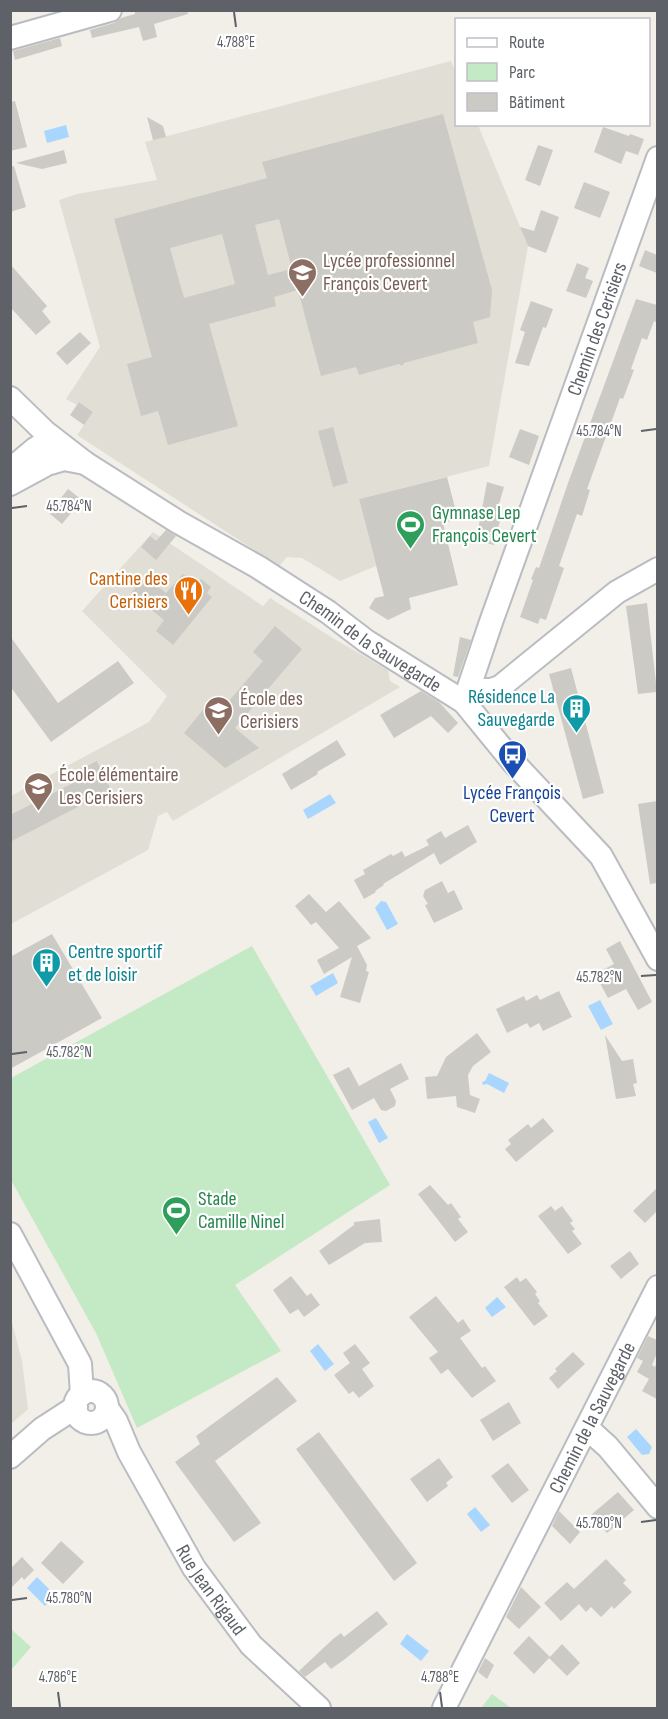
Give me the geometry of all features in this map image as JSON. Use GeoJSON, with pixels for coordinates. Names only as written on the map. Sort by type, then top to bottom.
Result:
{"type":"FeatureCollection","features":[{"type":"Feature","properties":{"kind":"street"},"geometry":{"type":"LineString","coordinates":[[10,38],[110,10]]}},
{"type":"Feature","properties":{"kind":"street","name":"Chemin des Cerisiers"},"geometry":{"type":"LineString","coordinates":[[466,696],[657,158]]}},
{"type":"Feature","properties":{"kind":"street","name":"Chemin de la Sauvegarde"},"geometry":{"type":"LineString","coordinates":[[10,398],[52,438],[85,463],[178,522],[258,567],[328,612],[366,641],[466,696],[513,762],[601,856],[657,959]]}},
{"type":"Feature","properties":{"kind":"street"},"geometry":{"type":"LineString","coordinates":[[10,470],[34,449],[52,438]]}},
{"type":"Feature","properties":{"kind":"street"},"geometry":{"type":"LineString","coordinates":[[10,484],[47,464],[64,459],[85,463]]}},
{"type":"Feature","properties":{"kind":"street","name":"Chemin de la Sauvegarde"},"geometry":{"type":"LineString","coordinates":[[466,696],[500,687],[617,592],[657,569]]}},
{"type":"Feature","properties":{"kind":"street","name":"Rue Jean Rigaud"},"geometry":{"type":"LineString","coordinates":[[10,1234],[80,1364],[90,1411],[116,1421],[129,1452],[194,1568],[234,1624],[274,1668],[319,1708]]}},
{"type":"Feature","properties":{"kind":"street","name":"Chemin de la Sauvegarde"},"geometry":{"type":"LineString","coordinates":[[444,1708],[657,1287]]}},
{"type":"Feature","properties":{"kind":"street"},"geometry":{"type":"LineString","coordinates":[[10,1457],[42,1429],[90,1411]]}},
{"type":"Feature","properties":{"kind":"street"},"geometry":{"type":"LineString","coordinates":[[587,1428],[606,1445],[657,1506]]}},
{"type":"Feature","properties":{"kind":"shaded area","name":"Lycée professionnel François Cevert"},"geometry":{"type":"Polygon","coordinates":[[[451,61],[455,71],[455,126],[478,126],[528,246],[489,466],[359,499],[376,566],[340,581],[302,558],[287,557],[279,566],[77,435],[93,412],[79,402],[77,405],[66,399],[100,347],[59,200],[77,194],[157,180],[145,142],[451,61]]]}},
{"type":"Feature","properties":{"kind":"shaded area","name":"École des Cerisiers"},"geometry":{"type":"Polygon","coordinates":[[[153,532],[263,606],[270,598],[388,670],[390,681],[400,687],[173,821],[167,812],[158,816],[148,850],[11,924],[11,796],[149,722],[167,696],[82,611],[153,532]]]}},
{"type":"Feature","properties":{"kind":"shaded area"},"geometry":{"type":"Polygon","coordinates":[[[11,1319],[22,1361],[28,1409],[11,1424],[11,1319]]]}},
{"type":"Feature","properties":{"kind":"green space","name":"Stade Camille Ninel"},"geometry":{"type":"Polygon","coordinates":[[[252,946],[390,1185],[235,1285],[281,1351],[137,1428],[96,1333],[11,1180],[11,1078],[252,946]]]}},
{"type":"Feature","properties":{"kind":"green space"},"geometry":{"type":"Polygon","coordinates":[[[11,1629],[31,1647],[11,1670],[11,1629]]]}},
{"type":"Feature","properties":{"kind":"green space"},"geometry":{"type":"Polygon","coordinates":[[[492,1694],[511,1708],[481,1708],[492,1694]]]}},
{"type":"Feature","properties":{"kind":"water"},"geometry":{"type":"Polygon","coordinates":[[[66,125],[69,137],[47,143],[44,131],[66,125]]]}},
{"type":"Feature","properties":{"kind":"water"},"geometry":{"type":"Polygon","coordinates":[[[330,794],[336,803],[308,819],[303,810],[330,794]]]}},
{"type":"Feature","properties":{"kind":"water"},"geometry":{"type":"Polygon","coordinates":[[[381,901],[386,902],[398,924],[387,930],[375,908],[381,901]]]}},
{"type":"Feature","properties":{"kind":"water"},"geometry":{"type":"Polygon","coordinates":[[[333,973],[338,983],[316,996],[310,986],[333,973]]]}},
{"type":"Feature","properties":{"kind":"water"},"geometry":{"type":"Polygon","coordinates":[[[600,1000],[613,1024],[601,1030],[588,1006],[600,1000]]]}},
{"type":"Feature","properties":{"kind":"water"},"geometry":{"type":"Polygon","coordinates":[[[489,1073],[509,1083],[504,1093],[487,1084],[483,1085],[482,1082],[489,1073]]]}},
{"type":"Feature","properties":{"kind":"water"},"geometry":{"type":"Polygon","coordinates":[[[376,1118],[388,1138],[379,1143],[368,1122],[376,1118]]]}},
{"type":"Feature","properties":{"kind":"water"},"geometry":{"type":"Polygon","coordinates":[[[497,1297],[506,1307],[492,1317],[485,1308],[497,1297]]]}},
{"type":"Feature","properties":{"kind":"water"},"geometry":{"type":"Polygon","coordinates":[[[318,1344],[334,1364],[325,1371],[310,1351],[318,1344]]]}},
{"type":"Feature","properties":{"kind":"water"},"geometry":{"type":"Polygon","coordinates":[[[636,1429],[652,1447],[649,1454],[642,1455],[627,1437],[636,1429]]]}},
{"type":"Feature","properties":{"kind":"water"},"geometry":{"type":"Polygon","coordinates":[[[475,1507],[490,1525],[481,1532],[467,1514],[475,1507]]]}},
{"type":"Feature","properties":{"kind":"water"},"geometry":{"type":"Polygon","coordinates":[[[37,1577],[55,1595],[45,1606],[27,1588],[37,1577]]]}},
{"type":"Feature","properties":{"kind":"water"},"geometry":{"type":"Polygon","coordinates":[[[407,1634],[429,1651],[421,1661],[400,1644],[407,1634]]]}},
{"type":"Feature","properties":{"kind":"building"},"geometry":{"type":"Polygon","coordinates":[[[135,10],[187,10],[188,14],[154,24],[157,37],[143,41],[139,27],[92,38],[90,30],[135,14],[135,10]]]}},
{"type":"Feature","properties":{"kind":"building"},"geometry":{"type":"Polygon","coordinates":[[[60,38],[62,46],[15,60],[13,51],[60,38]]]}},
{"type":"Feature","properties":{"kind":"building"},"geometry":{"type":"Polygon","coordinates":[[[15,101],[27,147],[10,151],[10,102],[15,101]]]}},
{"type":"Feature","properties":{"kind":"building"},"geometry":{"type":"Polygon","coordinates":[[[443,114],[492,290],[490,317],[473,322],[478,343],[404,363],[402,366],[399,364],[359,375],[356,367],[321,376],[298,290],[274,297],[276,306],[209,324],[238,426],[168,445],[158,411],[141,416],[127,364],[152,357],[114,219],[267,178],[262,162],[443,114]],[[279,219],[255,225],[268,275],[292,269],[279,219]],[[222,234],[170,248],[184,298],[235,284],[222,234]]]}},
{"type":"Feature","properties":{"kind":"building"},"geometry":{"type":"Polygon","coordinates":[[[147,117],[163,126],[166,137],[153,140],[147,117]]]}},
{"type":"Feature","properties":{"kind":"building"},"geometry":{"type":"Polygon","coordinates":[[[603,127],[644,139],[638,155],[626,151],[621,164],[594,152],[603,127]]]}},
{"type":"Feature","properties":{"kind":"building"},"geometry":{"type":"Polygon","coordinates":[[[538,145],[553,150],[540,186],[525,180],[538,145]]]}},
{"type":"Feature","properties":{"kind":"building"},"geometry":{"type":"Polygon","coordinates":[[[64,150],[67,163],[42,169],[16,163],[64,150]]]}},
{"type":"Feature","properties":{"kind":"building"},"geometry":{"type":"Polygon","coordinates":[[[10,166],[14,166],[26,207],[10,212],[10,166]]]}},
{"type":"Feature","properties":{"kind":"building"},"geometry":{"type":"Polygon","coordinates":[[[584,182],[610,192],[600,218],[574,208],[584,182]]]}},
{"type":"Feature","properties":{"kind":"building"},"geometry":{"type":"Polygon","coordinates":[[[541,210],[559,217],[546,253],[528,246],[520,227],[534,231],[541,210]]]}},
{"type":"Feature","properties":{"kind":"building"},"geometry":{"type":"Polygon","coordinates":[[[645,250],[657,255],[657,273],[639,266],[645,250]]]}},
{"type":"Feature","properties":{"kind":"building"},"geometry":{"type":"Polygon","coordinates":[[[577,263],[589,268],[585,278],[593,281],[586,298],[566,291],[577,263]]]}},
{"type":"Feature","properties":{"kind":"building"},"geometry":{"type":"Polygon","coordinates":[[[10,264],[47,306],[42,311],[51,322],[36,335],[10,307],[10,264]]]}},
{"type":"Feature","properties":{"kind":"building"},"geometry":{"type":"Polygon","coordinates":[[[636,299],[657,305],[657,323],[654,321],[647,340],[642,338],[631,369],[634,370],[623,399],[620,398],[587,489],[590,490],[582,516],[577,514],[559,566],[564,568],[546,620],[540,618],[538,624],[520,617],[533,580],[531,579],[536,567],[539,568],[636,299]]]}},
{"type":"Feature","properties":{"kind":"building"},"geometry":{"type":"Polygon","coordinates":[[[531,301],[553,309],[546,328],[543,327],[529,366],[515,363],[525,332],[520,330],[531,301]]]}},
{"type":"Feature","properties":{"kind":"building"},"geometry":{"type":"Polygon","coordinates":[[[80,332],[91,343],[67,365],[56,353],[80,332]]]}},
{"type":"Feature","properties":{"kind":"building"},"geometry":{"type":"Polygon","coordinates":[[[79,402],[93,412],[84,425],[70,415],[79,402]]]}},
{"type":"Feature","properties":{"kind":"building"},"geometry":{"type":"Polygon","coordinates":[[[333,427],[348,483],[333,487],[318,431],[333,427]]]}},
{"type":"Feature","properties":{"kind":"building"},"geometry":{"type":"Polygon","coordinates":[[[520,429],[539,436],[529,465],[509,457],[520,429]]]}},
{"type":"Feature","properties":{"kind":"building","name":"Gymnase Lep François Cevert"},"geometry":{"type":"Polygon","coordinates":[[[447,477],[458,519],[443,523],[458,585],[409,598],[411,609],[388,620],[369,608],[375,598],[384,596],[359,499],[447,477]]]}},
{"type":"Feature","properties":{"kind":"building"},"geometry":{"type":"Polygon","coordinates":[[[487,482],[504,487],[497,511],[502,513],[494,545],[476,541],[487,482]]]}},
{"type":"Feature","properties":{"kind":"building"},"geometry":{"type":"Polygon","coordinates":[[[68,489],[82,500],[62,524],[49,513],[68,489]]]}},
{"type":"Feature","properties":{"kind":"building"},"geometry":{"type":"Polygon","coordinates":[[[166,530],[176,536],[156,560],[141,547],[150,536],[156,541],[166,530]]]}},
{"type":"Feature","properties":{"kind":"building"},"geometry":{"type":"Polygon","coordinates":[[[183,574],[196,584],[201,579],[211,587],[207,593],[212,597],[173,645],[156,631],[164,620],[131,593],[145,576],[166,593],[183,574]]]}},
{"type":"Feature","properties":{"kind":"building"},"geometry":{"type":"Polygon","coordinates":[[[647,603],[657,692],[638,694],[626,606],[647,603]]]}},
{"type":"Feature","properties":{"kind":"building"},"geometry":{"type":"Polygon","coordinates":[[[275,626],[302,649],[235,728],[259,748],[225,768],[184,733],[207,705],[218,714],[263,661],[253,652],[275,626]]]}},
{"type":"Feature","properties":{"kind":"building"},"geometry":{"type":"Polygon","coordinates":[[[10,636],[58,703],[118,661],[134,683],[51,742],[10,686],[10,636]]]}},
{"type":"Feature","properties":{"kind":"building"},"geometry":{"type":"Polygon","coordinates":[[[460,637],[471,640],[458,677],[453,676],[460,637]]]}},
{"type":"Feature","properties":{"kind":"building","name":"Résidence La Sauvegarde"},"geometry":{"type":"Polygon","coordinates":[[[571,668],[604,793],[583,799],[549,674],[571,668]]]}},
{"type":"Feature","properties":{"kind":"building"},"geometry":{"type":"Polygon","coordinates":[[[421,691],[439,702],[458,723],[448,733],[431,716],[394,738],[380,715],[421,691]]]}},
{"type":"Feature","properties":{"kind":"building"},"geometry":{"type":"Polygon","coordinates":[[[337,740],[346,755],[291,790],[282,774],[337,740]]]}},
{"type":"Feature","properties":{"kind":"building"},"geometry":{"type":"Polygon","coordinates":[[[97,761],[111,790],[10,842],[10,815],[81,779],[77,771],[97,761]]]}},
{"type":"Feature","properties":{"kind":"building"},"geometry":{"type":"Polygon","coordinates":[[[657,801],[657,883],[650,884],[638,804],[657,801]]]}},
{"type":"Feature","properties":{"kind":"building"},"geometry":{"type":"Polygon","coordinates":[[[468,825],[477,842],[440,865],[434,853],[383,884],[376,892],[364,899],[354,880],[365,874],[363,870],[391,854],[393,856],[402,851],[405,857],[429,845],[426,840],[441,831],[445,838],[468,825]]]}},
{"type":"Feature","properties":{"kind":"building"},"geometry":{"type":"Polygon","coordinates":[[[442,881],[448,893],[454,890],[463,909],[434,923],[423,896],[425,890],[442,881]]]}},
{"type":"Feature","properties":{"kind":"building"},"geometry":{"type":"Polygon","coordinates":[[[309,894],[326,912],[339,901],[371,938],[357,946],[367,965],[366,971],[369,972],[360,1003],[340,997],[352,957],[324,974],[317,960],[339,948],[316,922],[311,925],[295,906],[309,894]]]}},
{"type":"Feature","properties":{"kind":"building","name":"Centre sportif et de loisir"},"geometry":{"type":"Polygon","coordinates":[[[52,934],[102,1018],[10,1069],[10,957],[52,934]]]}},
{"type":"Feature","properties":{"kind":"building"},"geometry":{"type":"Polygon","coordinates":[[[620,941],[652,1002],[638,1010],[626,989],[608,998],[595,974],[614,964],[606,949],[620,941]]]}},
{"type":"Feature","properties":{"kind":"building"},"geometry":{"type":"Polygon","coordinates":[[[559,991],[572,1017],[543,1031],[539,1023],[530,1028],[527,1023],[507,1033],[496,1009],[524,996],[526,1001],[537,995],[540,1000],[559,991]]]}},
{"type":"Feature","properties":{"kind":"building"},"geometry":{"type":"Polygon","coordinates":[[[477,1033],[491,1052],[473,1066],[468,1075],[470,1095],[480,1099],[475,1113],[457,1107],[456,1096],[427,1099],[425,1077],[437,1076],[446,1057],[477,1033]]]}},
{"type":"Feature","properties":{"kind":"building"},"geometry":{"type":"Polygon","coordinates":[[[605,1035],[622,1061],[633,1059],[637,1083],[633,1084],[636,1096],[616,1099],[605,1035]]]}},
{"type":"Feature","properties":{"kind":"building"},"geometry":{"type":"Polygon","coordinates":[[[401,1063],[409,1079],[390,1089],[396,1101],[395,1106],[386,1111],[381,1110],[374,1098],[352,1110],[333,1075],[349,1067],[359,1086],[401,1063]]]}},
{"type":"Feature","properties":{"kind":"building"},"geometry":{"type":"Polygon","coordinates":[[[543,1118],[554,1131],[516,1162],[505,1149],[511,1144],[508,1140],[528,1124],[531,1128],[543,1118]]]}},
{"type":"Feature","properties":{"kind":"building"},"geometry":{"type":"Polygon","coordinates":[[[430,1185],[448,1205],[451,1203],[461,1217],[458,1219],[468,1232],[455,1242],[418,1194],[430,1185]]]}},
{"type":"Feature","properties":{"kind":"building"},"geometry":{"type":"Polygon","coordinates":[[[657,1188],[657,1211],[645,1223],[633,1211],[657,1188]]]}},
{"type":"Feature","properties":{"kind":"building"},"geometry":{"type":"Polygon","coordinates":[[[551,1206],[555,1211],[562,1206],[573,1221],[570,1223],[575,1229],[572,1231],[582,1244],[568,1254],[538,1216],[551,1206]]]}},
{"type":"Feature","properties":{"kind":"building"},"geometry":{"type":"Polygon","coordinates":[[[380,1219],[382,1242],[365,1243],[329,1265],[319,1251],[354,1225],[354,1222],[380,1219]]]}},
{"type":"Feature","properties":{"kind":"building"},"geometry":{"type":"Polygon","coordinates":[[[630,1251],[639,1264],[621,1279],[610,1266],[630,1251]]]}},
{"type":"Feature","properties":{"kind":"building"},"geometry":{"type":"Polygon","coordinates":[[[291,1276],[307,1296],[311,1293],[320,1305],[304,1317],[298,1309],[290,1314],[273,1290],[291,1276]]]}},
{"type":"Feature","properties":{"kind":"building"},"geometry":{"type":"Polygon","coordinates":[[[517,1277],[520,1282],[526,1278],[537,1292],[535,1294],[540,1301],[538,1303],[548,1316],[534,1326],[504,1287],[517,1277]]]}},
{"type":"Feature","properties":{"kind":"building"},"geometry":{"type":"Polygon","coordinates":[[[436,1296],[458,1323],[463,1319],[471,1331],[460,1338],[482,1368],[485,1366],[496,1381],[472,1398],[448,1369],[441,1374],[429,1358],[438,1352],[409,1317],[436,1296]]]}},
{"type":"Feature","properties":{"kind":"building"},"geometry":{"type":"Polygon","coordinates":[[[648,1336],[657,1340],[657,1353],[652,1365],[655,1367],[657,1362],[657,1399],[642,1391],[649,1379],[637,1372],[643,1361],[637,1358],[648,1336]]]}},
{"type":"Feature","properties":{"kind":"building"},"geometry":{"type":"Polygon","coordinates":[[[355,1344],[370,1363],[362,1369],[374,1386],[359,1398],[353,1391],[349,1394],[334,1375],[350,1363],[343,1353],[355,1344]]]}},
{"type":"Feature","properties":{"kind":"building"},"geometry":{"type":"Polygon","coordinates":[[[573,1352],[585,1364],[558,1389],[549,1378],[573,1352]]]}},
{"type":"Feature","properties":{"kind":"building"},"geometry":{"type":"Polygon","coordinates":[[[277,1377],[297,1401],[215,1461],[261,1523],[234,1542],[175,1462],[200,1444],[196,1436],[277,1377]]]}},
{"type":"Feature","properties":{"kind":"building"},"geometry":{"type":"Polygon","coordinates":[[[509,1402],[521,1423],[493,1441],[480,1420],[509,1402]]]}},
{"type":"Feature","properties":{"kind":"building"},"geometry":{"type":"Polygon","coordinates":[[[319,1432],[417,1563],[394,1581],[296,1449],[319,1432]]]}},
{"type":"Feature","properties":{"kind":"building"},"geometry":{"type":"Polygon","coordinates":[[[439,1458],[453,1477],[446,1483],[448,1486],[427,1502],[410,1479],[439,1458]]]}},
{"type":"Feature","properties":{"kind":"building"},"geometry":{"type":"Polygon","coordinates":[[[508,1463],[529,1490],[512,1503],[491,1476],[508,1463]]]}},
{"type":"Feature","properties":{"kind":"building"},"geometry":{"type":"Polygon","coordinates":[[[618,1492],[634,1510],[607,1533],[591,1515],[618,1492]]]}},
{"type":"Feature","properties":{"kind":"building"},"geometry":{"type":"Polygon","coordinates":[[[559,1511],[580,1532],[570,1544],[552,1526],[559,1511]]]}},
{"type":"Feature","properties":{"kind":"building"},"geometry":{"type":"Polygon","coordinates":[[[61,1541],[84,1562],[63,1584],[41,1563],[61,1541]]]}},
{"type":"Feature","properties":{"kind":"building"},"geometry":{"type":"Polygon","coordinates":[[[22,1557],[34,1570],[24,1580],[22,1577],[10,1589],[10,1569],[22,1557]]]}},
{"type":"Feature","properties":{"kind":"building"},"geometry":{"type":"Polygon","coordinates":[[[606,1559],[626,1580],[623,1583],[632,1592],[614,1609],[612,1606],[601,1617],[591,1607],[586,1612],[579,1604],[561,1621],[544,1603],[567,1582],[574,1589],[606,1559]]]}},
{"type":"Feature","properties":{"kind":"building"},"geometry":{"type":"Polygon","coordinates":[[[521,1587],[541,1607],[519,1629],[506,1617],[521,1587]]]}},
{"type":"Feature","properties":{"kind":"building"},"geometry":{"type":"Polygon","coordinates":[[[377,1611],[388,1624],[345,1659],[331,1669],[325,1662],[305,1677],[299,1671],[333,1639],[341,1633],[344,1637],[377,1611]]]}},
{"type":"Feature","properties":{"kind":"building"},"geometry":{"type":"Polygon","coordinates":[[[529,1636],[550,1657],[562,1644],[580,1663],[567,1676],[549,1658],[534,1674],[513,1653],[529,1636]]]}},
{"type":"Feature","properties":{"kind":"building"},"geometry":{"type":"Polygon","coordinates":[[[485,1658],[494,1665],[487,1679],[478,1672],[485,1658]]]}},
{"type":"Feature","properties":{"kind":"place","name":"Lycée professionnel François Cevert"},"geometry":{"type":"Point","coordinates":[302,298]}},
{"type":"Feature","properties":{"kind":"place","name":"Gymnase Lep François Cevert"},"geometry":{"type":"Point","coordinates":[411,550]}},
{"type":"Feature","properties":{"kind":"place","name":"Cantine des Cerisiers"},"geometry":{"type":"Point","coordinates":[189,616]}},
{"type":"Feature","properties":{"kind":"place","name":"Résidence La Sauvegarde"},"geometry":{"type":"Point","coordinates":[576,734]}},
{"type":"Feature","properties":{"kind":"place","name":"École des Cerisiers"},"geometry":{"type":"Point","coordinates":[219,736]}},
{"type":"Feature","properties":{"kind":"place","name":"Lycée François Cevert"},"geometry":{"type":"Point","coordinates":[512,780]}},
{"type":"Feature","properties":{"kind":"place","name":"École élémentaire Les Cerisiers"},"geometry":{"type":"Point","coordinates":[38,812]}},
{"type":"Feature","properties":{"kind":"place","name":"Centre sportif et de loisir"},"geometry":{"type":"Point","coordinates":[47,988]}},
{"type":"Feature","properties":{"kind":"place","name":"Stade Camille Ninel"},"geometry":{"type":"Point","coordinates":[177,1236]}}]}
